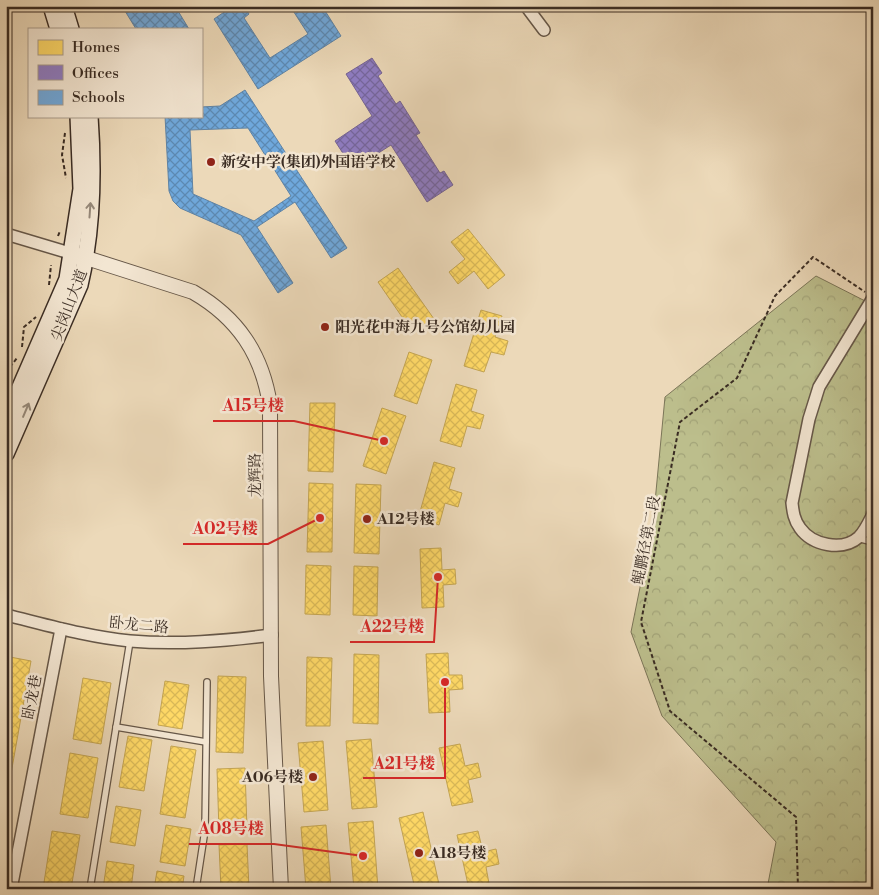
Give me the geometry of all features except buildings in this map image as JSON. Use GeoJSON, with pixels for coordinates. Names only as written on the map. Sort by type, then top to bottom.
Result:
{"type":"FeatureCollection","features":[{"type":"Feature","properties":{"kind":"main road"},"geometry":{"type":"LineString","coordinates":[[50,6],[58,28]]}},
{"type":"Feature","properties":{"kind":"main road"},"geometry":{"type":"LineString","coordinates":[[64,6],[71,28]]}},
{"type":"Feature","properties":{"kind":"main road","name":"尖岗山大道"},"geometry":{"type":"LineString","coordinates":[[6,454],[80,285],[81,188],[78,118]]}},
{"type":"Feature","properties":{"kind":"main road","name":"尖岗山大道"},"geometry":{"type":"LineString","coordinates":[[6,419],[67,279],[80,256],[92,155],[90,118]]}},
{"type":"Feature","properties":{"kind":"street"},"geometry":{"type":"LineString","coordinates":[[526,6],[544,30]]}},
{"type":"Feature","properties":{"kind":"street"},"geometry":{"type":"LineString","coordinates":[[6,234],[80,256]]}},
{"type":"Feature","properties":{"kind":"street","name":"龙辉路"},"geometry":{"type":"LineString","coordinates":[[80,256],[193,292],[226,315],[252,347],[263,372],[270,405],[271,676],[281,889]]}},
{"type":"Feature","properties":{"kind":"street"},"geometry":{"type":"LineString","coordinates":[[869,296],[819,387],[810,419],[792,503],[793,517],[808,537],[819,543],[846,544],[857,538],[865,530],[873,514]]}},
{"type":"Feature","properties":{"kind":"street","name":"卧龙二路"},"geometry":{"type":"LineString","coordinates":[[6,615],[61,629],[130,641],[203,642],[272,635]]}},
{"type":"Feature","properties":{"kind":"street","name":"卧龙巷"},"geometry":{"type":"LineString","coordinates":[[11,889],[61,629]]}},
{"type":"Feature","properties":{"kind":"lane"},"geometry":{"type":"LineString","coordinates":[[857,538],[873,542]]}},
{"type":"Feature","properties":{"kind":"lane"},"geometry":{"type":"LineString","coordinates":[[90,889],[130,641]]}},
{"type":"Feature","properties":{"kind":"lane"},"geometry":{"type":"LineString","coordinates":[[196,889],[205,830],[207,682]]}},
{"type":"Feature","properties":{"kind":"lane"},"geometry":{"type":"LineString","coordinates":[[116,727],[206,742]]}},
{"type":"Feature","properties":{"kind":"path"},"geometry":{"type":"LineString","coordinates":[[65,132],[62,155],[67,184]]}},
{"type":"Feature","properties":{"kind":"path"},"geometry":{"type":"LineString","coordinates":[[58,236],[63,223]]}},
{"type":"Feature","properties":{"kind":"path","name":"鲲鹏径第二段"},"geometry":{"type":"LineString","coordinates":[[798,889],[796,817],[670,711],[641,622],[680,422],[737,378],[775,296],[813,257],[869,296]]}},
{"type":"Feature","properties":{"kind":"path"},"geometry":{"type":"LineString","coordinates":[[48,292],[51,265]]}},
{"type":"Feature","properties":{"kind":"path"},"geometry":{"type":"LineString","coordinates":[[22,349],[24,327],[39,315]]}},
{"type":"Feature","properties":{"kind":"path"},"geometry":{"type":"LineString","coordinates":[[6,372],[19,355]]}},
{"type":"Feature","properties":{"kind":"green space"},"geometry":{"type":"Polygon","coordinates":[[[816,276],[873,305],[873,889],[767,889],[776,842],[662,716],[631,632],[653,523],[665,397],[816,276]]]}},
{"type":"Feature","properties":{"kind":"place","name":"新安中学(集团)外国语学校"},"geometry":{"type":"Point","coordinates":[211,162]}},
{"type":"Feature","properties":{"kind":"place","name":"阳光花中海九号公馆幼儿园"},"geometry":{"type":"Point","coordinates":[325,327]}},
{"type":"Feature","properties":{"kind":"place","name":"A15号楼"},"geometry":{"type":"Point","coordinates":[384,441]}},
{"type":"Feature","properties":{"kind":"place","name":"A02号楼"},"geometry":{"type":"Point","coordinates":[320,518]}},
{"type":"Feature","properties":{"kind":"place","name":"A12号楼"},"geometry":{"type":"Point","coordinates":[367,519]}},
{"type":"Feature","properties":{"kind":"place","name":"A22号楼"},"geometry":{"type":"Point","coordinates":[438,577]}},
{"type":"Feature","properties":{"kind":"place","name":"A21号楼"},"geometry":{"type":"Point","coordinates":[445,682]}},
{"type":"Feature","properties":{"kind":"place","name":"A06号楼"},"geometry":{"type":"Point","coordinates":[313,777]}},
{"type":"Feature","properties":{"kind":"place","name":"A18号楼"},"geometry":{"type":"Point","coordinates":[419,853]}},
{"type":"Feature","properties":{"kind":"place","name":"A08号楼"},"geometry":{"type":"Point","coordinates":[363,856]}}]}
